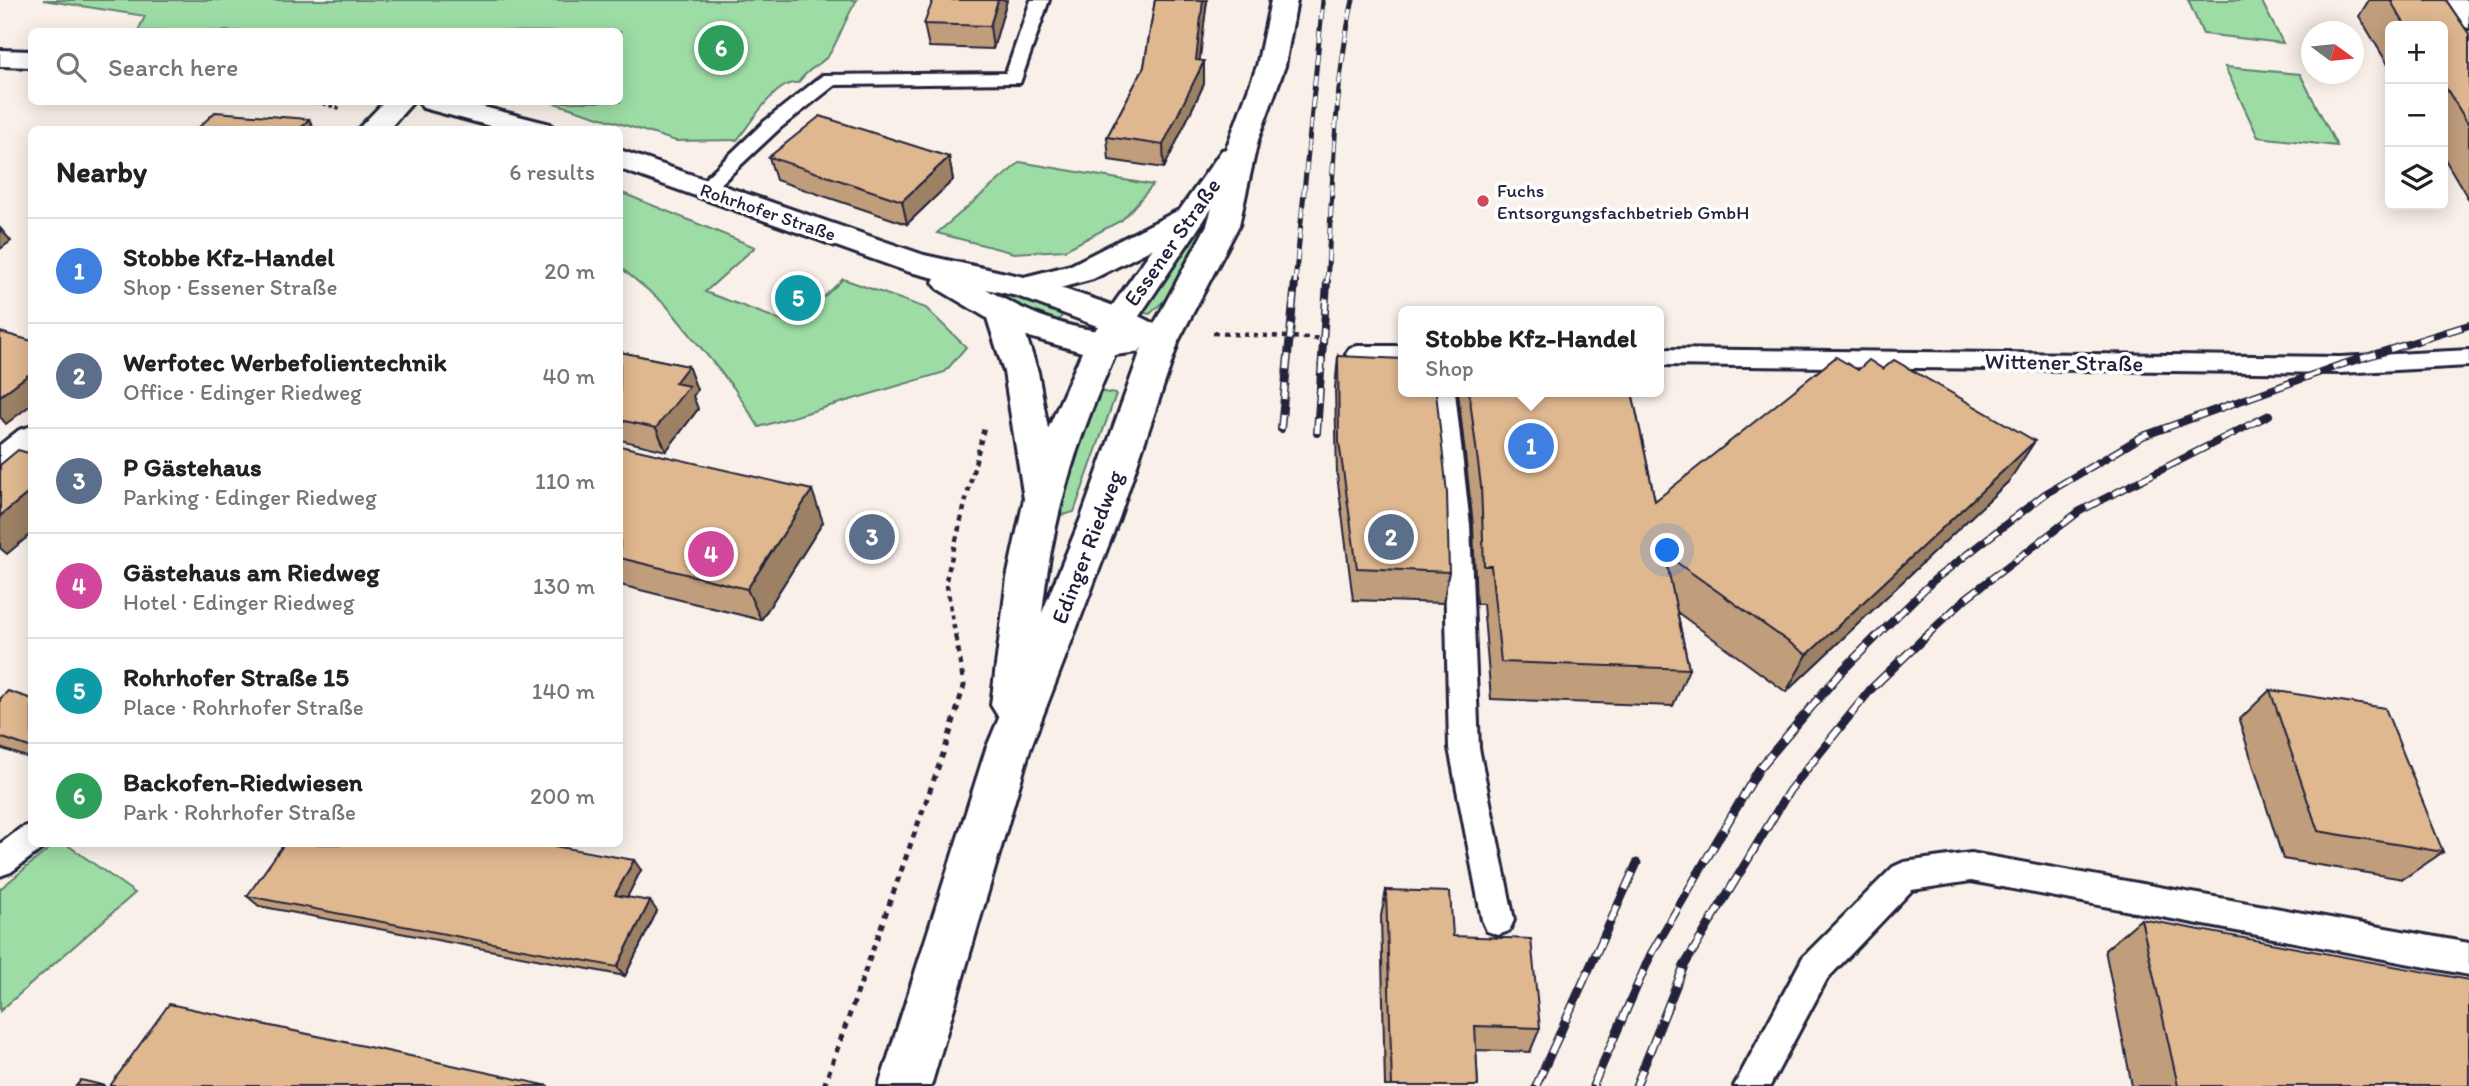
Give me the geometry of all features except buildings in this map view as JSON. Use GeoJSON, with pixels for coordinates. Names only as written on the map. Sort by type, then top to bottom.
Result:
{"type":"FeatureCollection","features":[{"type":"Feature","properties":{"kind":"main road","name":"Essener Straße"},"geometry":{"type":"LineString","coordinates":[[1161,343],[1223,225],[1243,140],[1271,66],[1284,0]]}},
{"type":"Feature","properties":{"kind":"main road"},"geometry":{"type":"LineString","coordinates":[[2455,0],[2469,20]]}},
{"type":"Feature","properties":{"kind":"main road"},"geometry":{"type":"LineString","coordinates":[[0,58],[28,59]]}},
{"type":"Feature","properties":{"kind":"main road"},"geometry":{"type":"LineString","coordinates":[[375,126],[396,105]]}},
{"type":"Feature","properties":{"kind":"main road"},"geometry":{"type":"LineString","coordinates":[[444,105],[525,126]]}},
{"type":"Feature","properties":{"kind":"main road","name":"Essener Straße"},"geometry":{"type":"LineString","coordinates":[[1110,332],[1243,140]]}},
{"type":"Feature","properties":{"kind":"main road","name":"Rohrhofer Straße"},"geometry":{"type":"LineString","coordinates":[[623,160],[1013,300],[1063,338],[1110,332],[1161,343]]}},
{"type":"Feature","properties":{"kind":"main road"},"geometry":{"type":"LineString","coordinates":[[1041,503],[1013,300],[1082,272],[1188,218]]}},
{"type":"Feature","properties":{"kind":"main road","name":"Edinger Riedweg"},"geometry":{"type":"LineString","coordinates":[[1008,749],[1019,638],[1041,503],[1071,418],[1110,332]]}},
{"type":"Feature","properties":{"kind":"main road","name":"Edinger Riedweg"},"geometry":{"type":"LineString","coordinates":[[905,1086],[1008,749],[1100,518],[1161,343]]}},
{"type":"Feature","properties":{"kind":"main road"},"geometry":{"type":"LineString","coordinates":[[0,464],[28,442]]}},
{"type":"Feature","properties":{"kind":"lane"},"geometry":{"type":"LineString","coordinates":[[704,189],[772,125],[830,79],[1013,79],[1040,0]]}},
{"type":"Feature","properties":{"kind":"lane"},"geometry":{"type":"LineString","coordinates":[[1358,354],[1398,354]]}},
{"type":"Feature","properties":{"kind":"lane","name":"Wittener Straße"},"geometry":{"type":"LineString","coordinates":[[1664,357],[2340,365],[2469,358]]}},
{"type":"Feature","properties":{"kind":"lane"},"geometry":{"type":"LineString","coordinates":[[1444,397],[1457,525],[1464,748],[1498,920]]}},
{"type":"Feature","properties":{"kind":"lane"},"geometry":{"type":"LineString","coordinates":[[0,862],[28,841]]}},
{"type":"Feature","properties":{"kind":"lane"},"geometry":{"type":"LineString","coordinates":[[1751,1086],[1815,968],[1904,877],[1971,867],[2469,959]]}},
{"type":"Feature","properties":{"kind":"path"},"geometry":{"type":"LineString","coordinates":[[1201,333],[1322,336],[1358,354]]}},
{"type":"Feature","properties":{"kind":"path"},"geometry":{"type":"LineString","coordinates":[[824,1086],[948,740],[964,685],[946,580],[985,424]]}},
{"type":"Feature","properties":{"kind":"green space"},"geometry":{"type":"Polygon","coordinates":[[[43,0],[857,0],[828,56],[798,83],[781,88],[773,95],[737,140],[676,141],[561,105],[623,105],[623,28],[139,28],[145,16],[43,0]]]}},
{"type":"Feature","properties":{"kind":"green space"},"geometry":{"type":"Polygon","coordinates":[[[2188,0],[2261,0],[2283,43],[2203,34],[2188,0]]]}},
{"type":"Feature","properties":{"kind":"green space"},"geometry":{"type":"Polygon","coordinates":[[[2225,67],[2300,74],[2301,84],[2305,84],[2337,146],[2258,137],[2225,67]]]}},
{"type":"Feature","properties":{"kind":"green space"},"geometry":{"type":"Polygon","coordinates":[[[1020,162],[1153,185],[1122,220],[1065,250],[1014,253],[937,233],[1020,162]]]}},
{"type":"Feature","properties":{"kind":"green space"},"geometry":{"type":"Polygon","coordinates":[[[623,193],[755,247],[705,292],[794,325],[843,279],[926,308],[966,347],[945,372],[759,427],[734,388],[666,305],[623,269],[623,193]]]}},
{"type":"Feature","properties":{"kind":"green space"},"geometry":{"type":"Polygon","coordinates":[[[1203,216],[1210,218],[1170,295],[1150,314],[1145,313],[1140,305],[1203,216]]]}},
{"type":"Feature","properties":{"kind":"green space"},"geometry":{"type":"Polygon","coordinates":[[[997,288],[1064,312],[1058,322],[990,293],[997,288]]]}},
{"type":"Feature","properties":{"kind":"green space"},"geometry":{"type":"Polygon","coordinates":[[[1097,391],[1116,394],[1074,512],[1063,515],[1057,513],[1074,449],[1097,391]]]}},
{"type":"Feature","properties":{"kind":"green space"},"geometry":{"type":"Polygon","coordinates":[[[51,847],[70,847],[135,893],[0,1011],[0,889],[51,847]]]}},
{"type":"Feature","properties":{"kind":"railway"},"geometry":{"type":"LineString","coordinates":[[1295,283],[1323,0]]}},
{"type":"Feature","properties":{"kind":"railway"},"geometry":{"type":"LineString","coordinates":[[1327,283],[1341,68],[1353,0]]}},
{"type":"Feature","properties":{"kind":"railway"},"geometry":{"type":"LineString","coordinates":[[1281,429],[1295,282]]}},
{"type":"Feature","properties":{"kind":"railway"},"geometry":{"type":"LineString","coordinates":[[1317,433],[1327,282]]}},
{"type":"Feature","properties":{"kind":"railway"},"geometry":{"type":"LineString","coordinates":[[1874,639],[1934,580],[2045,494],[2143,436],[2340,365],[2469,325]]}},
{"type":"Feature","properties":{"kind":"railway"},"geometry":{"type":"LineString","coordinates":[[1923,639],[1966,598],[2080,511],[2269,415]]}},
{"type":"Feature","properties":{"kind":"railway"},"geometry":{"type":"LineString","coordinates":[[1636,1086],[1684,966],[1789,791],[1871,689],[1925,637]]}},
{"type":"Feature","properties":{"kind":"railway"},"geometry":{"type":"LineString","coordinates":[[1593,1086],[1651,954],[1759,769],[1840,673],[1874,639]]}},
{"type":"Feature","properties":{"kind":"railway"},"geometry":{"type":"LineString","coordinates":[[1536,1086],[1637,863]]}},
{"type":"Feature","properties":{"kind":"place","name":"Backofen-Riedwiesen"},"geometry":{"type":"Point","coordinates":[721,48]}},
{"type":"Feature","properties":{"kind":"place","name":"Fuchs Entsorgungsfachbetrieb GmbH"},"geometry":{"type":"Point","coordinates":[1483,201]}},
{"type":"Feature","properties":{"kind":"place","name":"Rohrhofer Straße 15"},"geometry":{"type":"Point","coordinates":[798,298]}},
{"type":"Feature","properties":{"kind":"place","name":"Stobbe Kfz-Handel"},"geometry":{"type":"Point","coordinates":[1531,446]}},
{"type":"Feature","properties":{"kind":"place","name":"P Gästehaus"},"geometry":{"type":"Point","coordinates":[872,537]}},
{"type":"Feature","properties":{"kind":"place","name":"Werfotec Werbefolientechnik"},"geometry":{"type":"Point","coordinates":[1391,537]}},
{"type":"Feature","properties":{"kind":"place","name":"Gästehaus am Riedweg"},"geometry":{"type":"Point","coordinates":[711,554]}}]}
